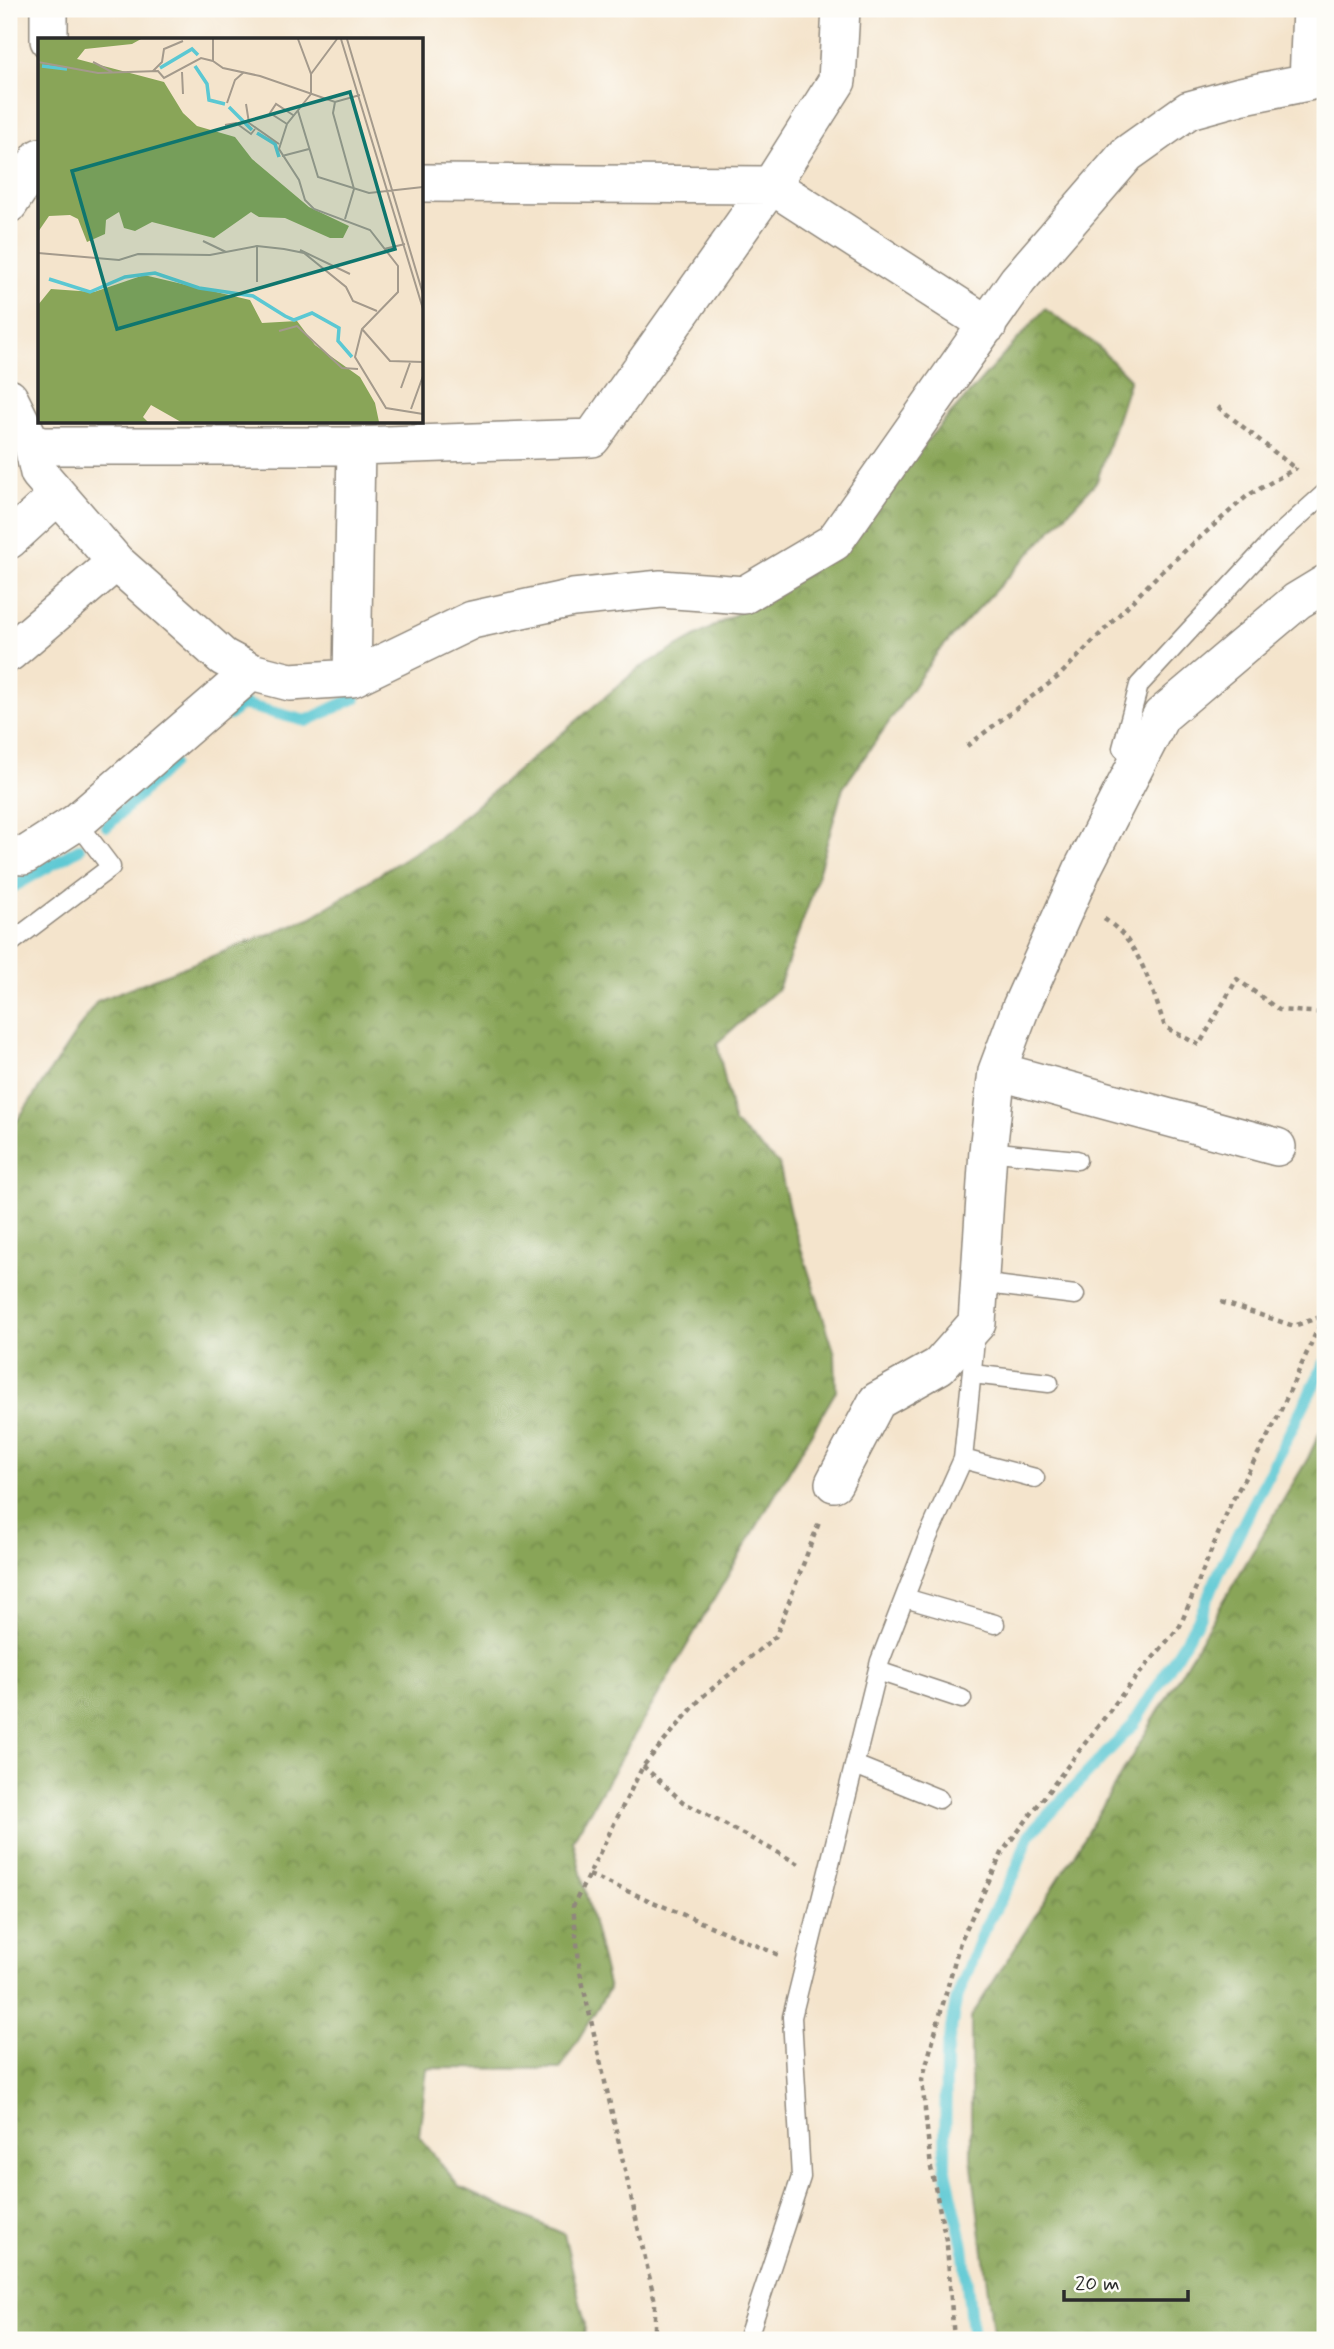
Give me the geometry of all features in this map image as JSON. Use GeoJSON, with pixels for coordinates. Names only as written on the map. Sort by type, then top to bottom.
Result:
{"type":"FeatureCollection","features":[{"type":"Feature","properties":{"kind":"street"},"geometry":{"type":"LineString","coordinates":[[48,9],[49,38]]}},
{"type":"Feature","properties":{"kind":"street"},"geometry":{"type":"LineString","coordinates":[[33,446],[356,446],[592,438],[771,185],[837,81],[841,9]]}},
{"type":"Feature","properties":{"kind":"street"},"geometry":{"type":"LineString","coordinates":[[9,398],[33,446],[39,473],[57,496],[116,562],[223,657],[251,672],[290,682],[352,678],[472,620],[573,598],[660,590],[744,595],[834,542],[1018,280],[1127,154],[1189,110],[1316,78],[1311,9]]}},
{"type":"Feature","properties":{"kind":"street"},"geometry":{"type":"LineString","coordinates":[[9,204],[38,160]]}},
{"type":"Feature","properties":{"kind":"street"},"geometry":{"type":"LineString","coordinates":[[424,183],[771,185],[988,325]]}},
{"type":"Feature","properties":{"kind":"street"},"geometry":{"type":"LineString","coordinates":[[352,678],[356,446]]}},
{"type":"Feature","properties":{"kind":"street"},"geometry":{"type":"LineString","coordinates":[[9,540],[57,496]]}},
{"type":"Feature","properties":{"kind":"street"},"geometry":{"type":"LineString","coordinates":[[9,653],[116,562]]}},
{"type":"Feature","properties":{"kind":"street"},"geometry":{"type":"LineString","coordinates":[[834,1483],[877,1401],[939,1366],[977,1323],[988,1151],[997,1071],[1021,1007],[1070,898],[1161,716],[1297,601],[1325,584]]}},
{"type":"Feature","properties":{"kind":"street"},"geometry":{"type":"LineString","coordinates":[[9,855],[24,856],[77,822],[251,672]]}},
{"type":"Feature","properties":{"kind":"street"},"geometry":{"type":"LineString","coordinates":[[997,1071],[1277,1147]]}},
{"type":"Feature","properties":{"kind":"lane"},"geometry":{"type":"LineString","coordinates":[[1138,764],[1122,748],[1139,685],[1275,538],[1325,493]]}},
{"type":"Feature","properties":{"kind":"lane"},"geometry":{"type":"LineString","coordinates":[[9,944],[111,867],[77,822]]}},
{"type":"Feature","properties":{"kind":"lane"},"geometry":{"type":"LineString","coordinates":[[988,1151],[1077,1160]]}},
{"type":"Feature","properties":{"kind":"lane"},"geometry":{"type":"LineString","coordinates":[[979,1283],[1074,1295]]}},
{"type":"Feature","properties":{"kind":"lane"},"geometry":{"type":"LineString","coordinates":[[747,2340],[801,2177],[792,2017],[878,1671],[905,1598],[963,1459],[977,1323]]}},
{"type":"Feature","properties":{"kind":"lane"},"geometry":{"type":"LineString","coordinates":[[972,1374],[1049,1383]]}},
{"type":"Feature","properties":{"kind":"lane"},"geometry":{"type":"LineString","coordinates":[[963,1459],[1035,1478]]}},
{"type":"Feature","properties":{"kind":"lane"},"geometry":{"type":"LineString","coordinates":[[905,1598],[995,1624]]}},
{"type":"Feature","properties":{"kind":"lane"},"geometry":{"type":"LineString","coordinates":[[878,1671],[962,1699]]}},
{"type":"Feature","properties":{"kind":"lane"},"geometry":{"type":"LineString","coordinates":[[855,1765],[939,1799]]}},
{"type":"Feature","properties":{"kind":"path"},"geometry":{"type":"LineString","coordinates":[[1218,407],[1306,477]]}},
{"type":"Feature","properties":{"kind":"path"},"geometry":{"type":"LineString","coordinates":[[967,746],[1059,676],[1161,572],[1247,496],[1296,468]]}},
{"type":"Feature","properties":{"kind":"path"},"geometry":{"type":"LineString","coordinates":[[1070,898],[1120,929],[1148,980],[1164,1027],[1199,1045],[1237,979],[1279,1010],[1325,1013]]}},
{"type":"Feature","properties":{"kind":"path"},"geometry":{"type":"LineString","coordinates":[[1221,1302],[1294,1326],[1325,1314]]}},
{"type":"Feature","properties":{"kind":"path"},"geometry":{"type":"LineString","coordinates":[[954,2340],[947,2245],[931,2168],[922,2080],[960,1942],[1003,1850],[1108,1713],[1180,1626],[1231,1503],[1275,1423],[1325,1314]]}},
{"type":"Feature","properties":{"kind":"path"},"geometry":{"type":"LineString","coordinates":[[655,2329],[655,2302],[580,1972],[573,1906],[643,1766],[702,1697],[776,1636],[834,1483]]}},
{"type":"Feature","properties":{"kind":"path"},"geometry":{"type":"LineString","coordinates":[[643,1766],[683,1802],[826,1879]]}},
{"type":"Feature","properties":{"kind":"path"},"geometry":{"type":"LineString","coordinates":[[589,1875],[805,1966]]}},
{"type":"Feature","properties":{"kind":"green space"},"geometry":{"type":"Polygon","coordinates":[[[1045,309],[1094,343],[1130,379],[1097,481],[937,653],[843,788],[811,898],[778,989],[717,1043],[734,1123],[779,1164],[790,1214],[835,1354],[836,1391],[573,1840],[609,1989],[560,2069],[427,2068],[419,2136],[460,2188],[564,2234],[585,2323],[584,2340],[9,2340],[9,1133],[97,1001],[310,918],[440,836],[638,669],[807,574],[1045,309]]]}},
{"type":"Feature","properties":{"kind":"green space"},"geometry":{"type":"Polygon","coordinates":[[[1325,1421],[1325,2340],[994,2340],[971,2157],[971,2017],[1073,1856],[1308,1458],[1325,1421]]]}},
{"type":"Feature","properties":{"kind":"waterway"},"geometry":{"type":"LineString","coordinates":[[229,715],[241,704],[306,721],[355,698]]}},
{"type":"Feature","properties":{"kind":"waterway"},"geometry":{"type":"LineString","coordinates":[[107,826],[172,763]]}},
{"type":"Feature","properties":{"kind":"waterway"},"geometry":{"type":"LineString","coordinates":[[9,889],[79,849]]}},
{"type":"Feature","properties":{"kind":"waterway"},"geometry":{"type":"LineString","coordinates":[[973,2340],[963,2246],[945,2166],[946,2057],[956,2001],[983,1931],[1014,1875],[1029,1835],[1133,1725],[1199,1618],[1221,1568],[1325,1363]]}}]}
